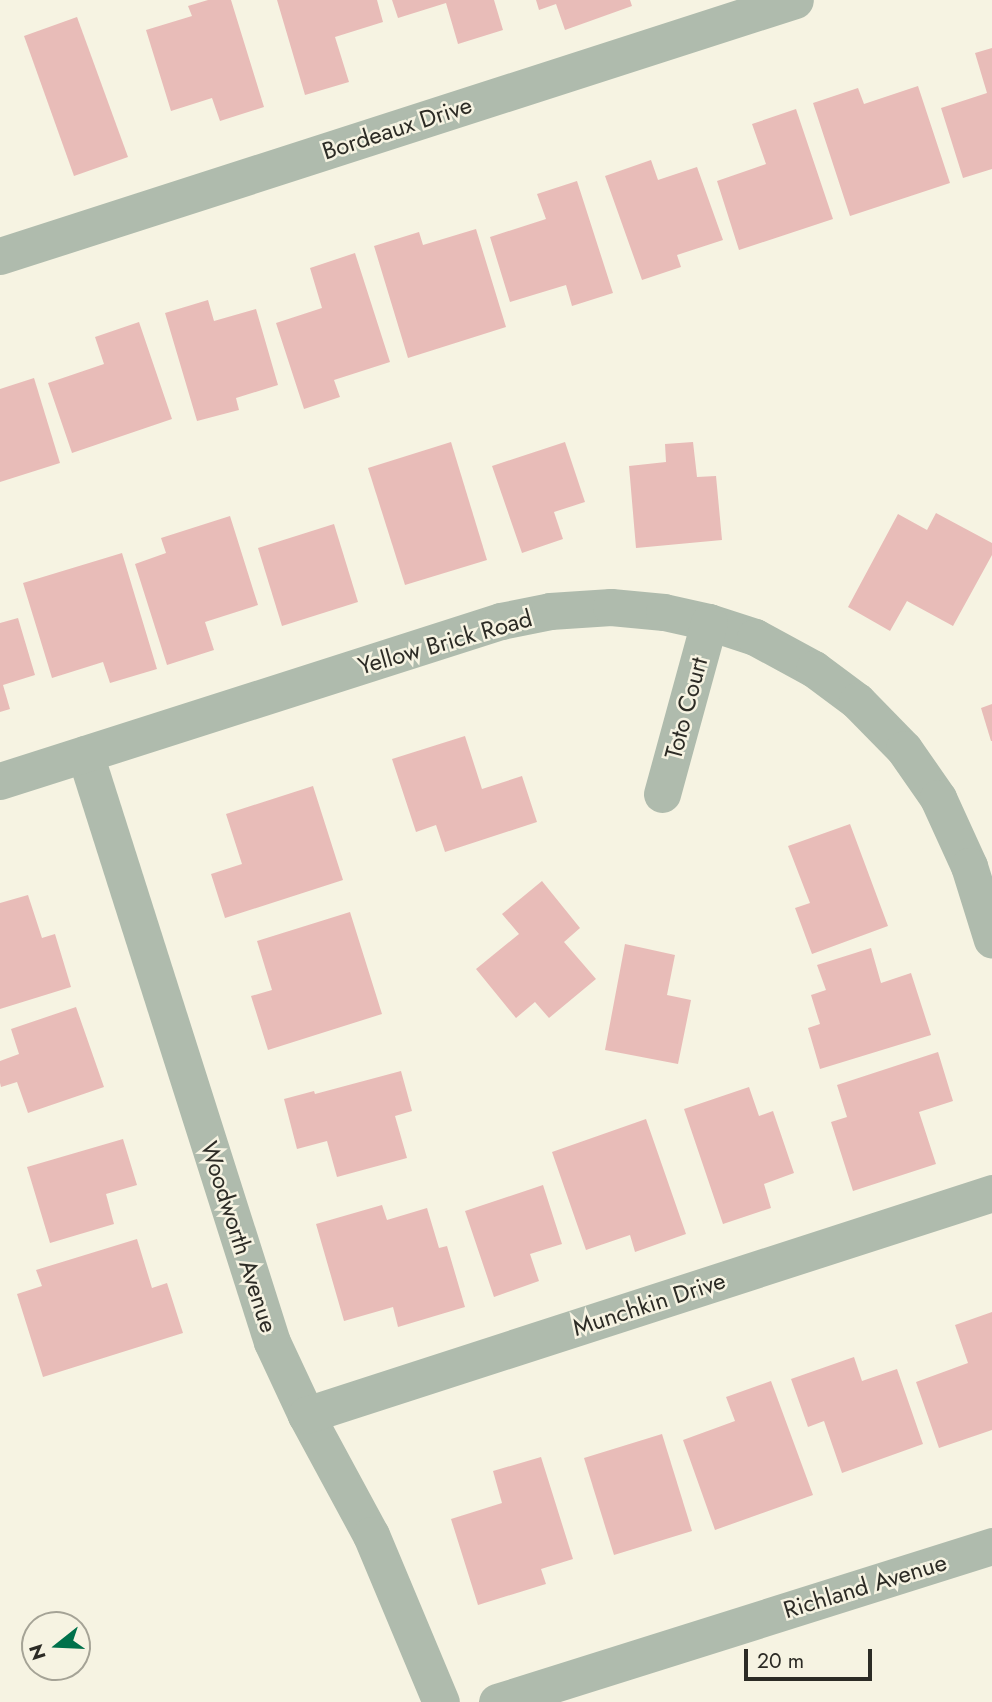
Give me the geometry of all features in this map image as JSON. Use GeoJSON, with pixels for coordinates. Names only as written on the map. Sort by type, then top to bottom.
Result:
{"type":"FeatureCollection","features":[{"type":"Feature","properties":{"kind":"street","name":"Bordeaux Drive"},"geometry":{"type":"LineString","coordinates":[[2,250],[729,10],[794,0]]}},
{"type":"Feature","properties":{"kind":"street","name":"Yellow Brick Road"},"geometry":{"type":"LineString","coordinates":[[0,781],[501,621],[550,611],[611,607],[664,612],[709,622],[755,637],[802,662],[857,701],[904,749],[981,862],[992,940]]}},
{"type":"Feature","properties":{"kind":"street","name":"Toto Court"},"geometry":{"type":"LineString","coordinates":[[662,794],[709,622]]}},
{"type":"Feature","properties":{"kind":"street","name":"Woodworth Avenue"},"geometry":{"type":"LineString","coordinates":[[85,754],[272,1342],[306,1415],[371,1535],[441,1702]]}},
{"type":"Feature","properties":{"kind":"street","name":"Munchkin Drive"},"geometry":{"type":"LineString","coordinates":[[306,1415],[992,1193]]}},
{"type":"Feature","properties":{"kind":"street","name":"Richland Avenue"},"geometry":{"type":"LineString","coordinates":[[497,1702],[992,1546]]}},
{"type":"Feature","properties":{"kind":"building"},"geometry":{"type":"Polygon","coordinates":[[[208,0],[231,0],[264,107],[220,121],[212,98],[171,111],[146,30],[192,16],[188,6],[208,0]]]}},
{"type":"Feature","properties":{"kind":"building"},"geometry":{"type":"Polygon","coordinates":[[[277,0],[377,0],[383,22],[335,37],[349,82],[305,95],[277,0]]]}},
{"type":"Feature","properties":{"kind":"building"},"geometry":{"type":"Polygon","coordinates":[[[392,0],[494,0],[503,30],[458,44],[446,3],[398,18],[392,0]]]}},
{"type":"Feature","properties":{"kind":"building"},"geometry":{"type":"Polygon","coordinates":[[[536,0],[630,0],[632,6],[565,30],[556,4],[539,10],[536,0]]]}},
{"type":"Feature","properties":{"kind":"building"},"geometry":{"type":"Polygon","coordinates":[[[77,17],[128,157],[74,176],[24,36],[77,17]]]}},
{"type":"Feature","properties":{"kind":"building"},"geometry":{"type":"Polygon","coordinates":[[[992,48],[992,169],[963,178],[941,108],[987,93],[975,53],[992,48]]]}},
{"type":"Feature","properties":{"kind":"building"},"geometry":{"type":"Polygon","coordinates":[[[918,86],[950,183],[850,216],[813,103],[858,88],[864,104],[918,86]]]}},
{"type":"Feature","properties":{"kind":"building"},"geometry":{"type":"Polygon","coordinates":[[[796,109],[833,219],[739,250],[717,181],[766,164],[752,124],[796,109]]]}},
{"type":"Feature","properties":{"kind":"building"},"geometry":{"type":"Polygon","coordinates":[[[651,160],[658,180],[697,167],[723,240],[677,255],[681,267],[642,280],[605,176],[651,160]]]}},
{"type":"Feature","properties":{"kind":"building"},"geometry":{"type":"Polygon","coordinates":[[[577,181],[613,293],[572,306],[566,285],[510,302],[490,237],[546,219],[537,194],[577,181]]]}},
{"type":"Feature","properties":{"kind":"building"},"geometry":{"type":"Polygon","coordinates":[[[476,229],[506,327],[408,358],[374,246],[419,232],[423,245],[476,229]]]}},
{"type":"Feature","properties":{"kind":"building"},"geometry":{"type":"Polygon","coordinates":[[[355,253],[390,362],[334,380],[340,397],[304,409],[276,323],[322,308],[310,268],[355,253]]]}},
{"type":"Feature","properties":{"kind":"building"},"geometry":{"type":"Polygon","coordinates":[[[208,300],[214,321],[256,309],[278,385],[236,398],[239,410],[197,421],[165,313],[208,300]]]}},
{"type":"Feature","properties":{"kind":"building"},"geometry":{"type":"Polygon","coordinates":[[[139,322],[172,419],[72,453],[48,383],[104,364],[95,337],[139,322]]]}},
{"type":"Feature","properties":{"kind":"building"},"geometry":{"type":"Polygon","coordinates":[[[34,378],[60,463],[0,482],[0,389],[34,378]]]}},
{"type":"Feature","properties":{"kind":"building"},"geometry":{"type":"Polygon","coordinates":[[[451,442],[487,560],[405,585],[368,468],[451,442]]]}},
{"type":"Feature","properties":{"kind":"building"},"geometry":{"type":"Polygon","coordinates":[[[565,442],[585,502],[554,512],[563,539],[522,553],[492,466],[565,442]]]}},
{"type":"Feature","properties":{"kind":"building"},"geometry":{"type":"Polygon","coordinates":[[[693,442],[697,477],[716,476],[722,540],[636,548],[629,466],[666,462],[665,444],[693,442]]]}},
{"type":"Feature","properties":{"kind":"building"},"geometry":{"type":"Polygon","coordinates":[[[936,513],[992,543],[992,555],[953,626],[907,601],[890,631],[848,607],[898,514],[927,530],[936,513]]]}},
{"type":"Feature","properties":{"kind":"building"},"geometry":{"type":"Polygon","coordinates":[[[230,516],[258,605],[205,622],[214,650],[167,665],[135,564],[166,553],[161,538],[230,516]]]}},
{"type":"Feature","properties":{"kind":"building"},"geometry":{"type":"Polygon","coordinates":[[[334,524],[358,602],[282,626],[258,548],[334,524]]]}},
{"type":"Feature","properties":{"kind":"building"},"geometry":{"type":"Polygon","coordinates":[[[122,553],[157,669],[110,683],[103,662],[52,678],[23,583],[122,553]]]}},
{"type":"Feature","properties":{"kind":"building"},"geometry":{"type":"Polygon","coordinates":[[[18,618],[35,675],[3,685],[10,709],[0,712],[0,623],[18,618]]]}},
{"type":"Feature","properties":{"kind":"building"},"geometry":{"type":"Polygon","coordinates":[[[992,704],[992,741],[991,741],[981,708],[992,704]]]}},
{"type":"Feature","properties":{"kind":"building"},"geometry":{"type":"Polygon","coordinates":[[[465,736],[482,789],[522,776],[537,822],[445,852],[436,825],[416,832],[392,759],[465,736]]]}},
{"type":"Feature","properties":{"kind":"building"},"geometry":{"type":"Polygon","coordinates":[[[313,786],[343,880],[225,918],[211,874],[242,864],[226,814],[313,786]]]}},
{"type":"Feature","properties":{"kind":"building"},"geometry":{"type":"Polygon","coordinates":[[[850,824],[888,926],[812,954],[795,908],[810,903],[788,846],[850,824]]]}},
{"type":"Feature","properties":{"kind":"building"},"geometry":{"type":"Polygon","coordinates":[[[542,881],[580,928],[564,942],[596,979],[549,1018],[535,1002],[516,1018],[476,969],[519,934],[502,914],[542,881]]]}},
{"type":"Feature","properties":{"kind":"building"},"geometry":{"type":"Polygon","coordinates":[[[28,895],[42,938],[55,934],[71,987],[0,1009],[0,903],[28,895]]]}},
{"type":"Feature","properties":{"kind":"building"},"geometry":{"type":"Polygon","coordinates":[[[350,912],[382,1014],[268,1050],[251,996],[272,990],[257,941],[350,912]]]}},
{"type":"Feature","properties":{"kind":"building"},"geometry":{"type":"Polygon","coordinates":[[[625,944],[675,955],[667,995],[691,1000],[678,1064],[605,1050],[625,944]]]}},
{"type":"Feature","properties":{"kind":"building"},"geometry":{"type":"Polygon","coordinates":[[[871,948],[881,983],[911,973],[931,1035],[820,1069],[808,1028],[820,1024],[811,995],[826,990],[817,965],[871,948]]]}},
{"type":"Feature","properties":{"kind":"building"},"geometry":{"type":"Polygon","coordinates":[[[76,1007],[104,1087],[28,1113],[17,1082],[1,1087],[0,1083],[0,1061],[19,1054],[11,1029],[76,1007]]]}},
{"type":"Feature","properties":{"kind":"building"},"geometry":{"type":"Polygon","coordinates":[[[938,1052],[953,1101],[919,1112],[936,1164],[853,1191],[831,1122],[847,1117],[837,1085],[938,1052]]]}},
{"type":"Feature","properties":{"kind":"building"},"geometry":{"type":"Polygon","coordinates":[[[401,1071],[412,1111],[395,1116],[407,1158],[337,1177],[327,1141],[297,1149],[284,1099],[314,1091],[315,1094],[401,1071]]]}},
{"type":"Feature","properties":{"kind":"building"},"geometry":{"type":"Polygon","coordinates":[[[749,1087],[759,1116],[773,1111],[794,1173],[764,1184],[771,1208],[723,1224],[684,1109],[749,1087]]]}},
{"type":"Feature","properties":{"kind":"building"},"geometry":{"type":"Polygon","coordinates":[[[646,1119],[686,1234],[635,1252],[630,1235],[586,1250],[552,1152],[646,1119]]]}},
{"type":"Feature","properties":{"kind":"building"},"geometry":{"type":"Polygon","coordinates":[[[123,1139],[137,1185],[106,1194],[114,1224],[50,1243],[27,1167],[123,1139]]]}},
{"type":"Feature","properties":{"kind":"building"},"geometry":{"type":"Polygon","coordinates":[[[543,1185],[562,1244],[530,1254],[539,1281],[494,1297],[465,1211],[543,1185]]]}},
{"type":"Feature","properties":{"kind":"building"},"geometry":{"type":"Polygon","coordinates":[[[382,1205],[387,1220],[427,1208],[439,1248],[447,1246],[465,1307],[398,1327],[393,1307],[344,1321],[316,1224],[382,1205]]]}},
{"type":"Feature","properties":{"kind":"building"},"geometry":{"type":"Polygon","coordinates":[[[137,1239],[152,1288],[167,1283],[183,1333],[43,1377],[17,1294],[42,1286],[36,1270],[137,1239]]]}},
{"type":"Feature","properties":{"kind":"building"},"geometry":{"type":"Polygon","coordinates":[[[992,1312],[992,1430],[939,1448],[916,1382],[968,1363],[955,1325],[992,1312]]]}},
{"type":"Feature","properties":{"kind":"building"},"geometry":{"type":"Polygon","coordinates":[[[854,1357],[862,1381],[897,1369],[923,1444],[842,1473],[824,1421],[808,1427],[791,1379],[854,1357]]]}},
{"type":"Feature","properties":{"kind":"building"},"geometry":{"type":"Polygon","coordinates":[[[771,1381],[813,1495],[715,1530],[683,1440],[735,1421],[726,1397],[771,1381]]]}},
{"type":"Feature","properties":{"kind":"building"},"geometry":{"type":"Polygon","coordinates":[[[662,1434],[692,1531],[614,1555],[584,1458],[662,1434]]]}},
{"type":"Feature","properties":{"kind":"building"},"geometry":{"type":"Polygon","coordinates":[[[541,1457],[573,1559],[541,1569],[546,1584],[478,1605],[451,1519],[502,1503],[493,1471],[541,1457]]]}}]}
